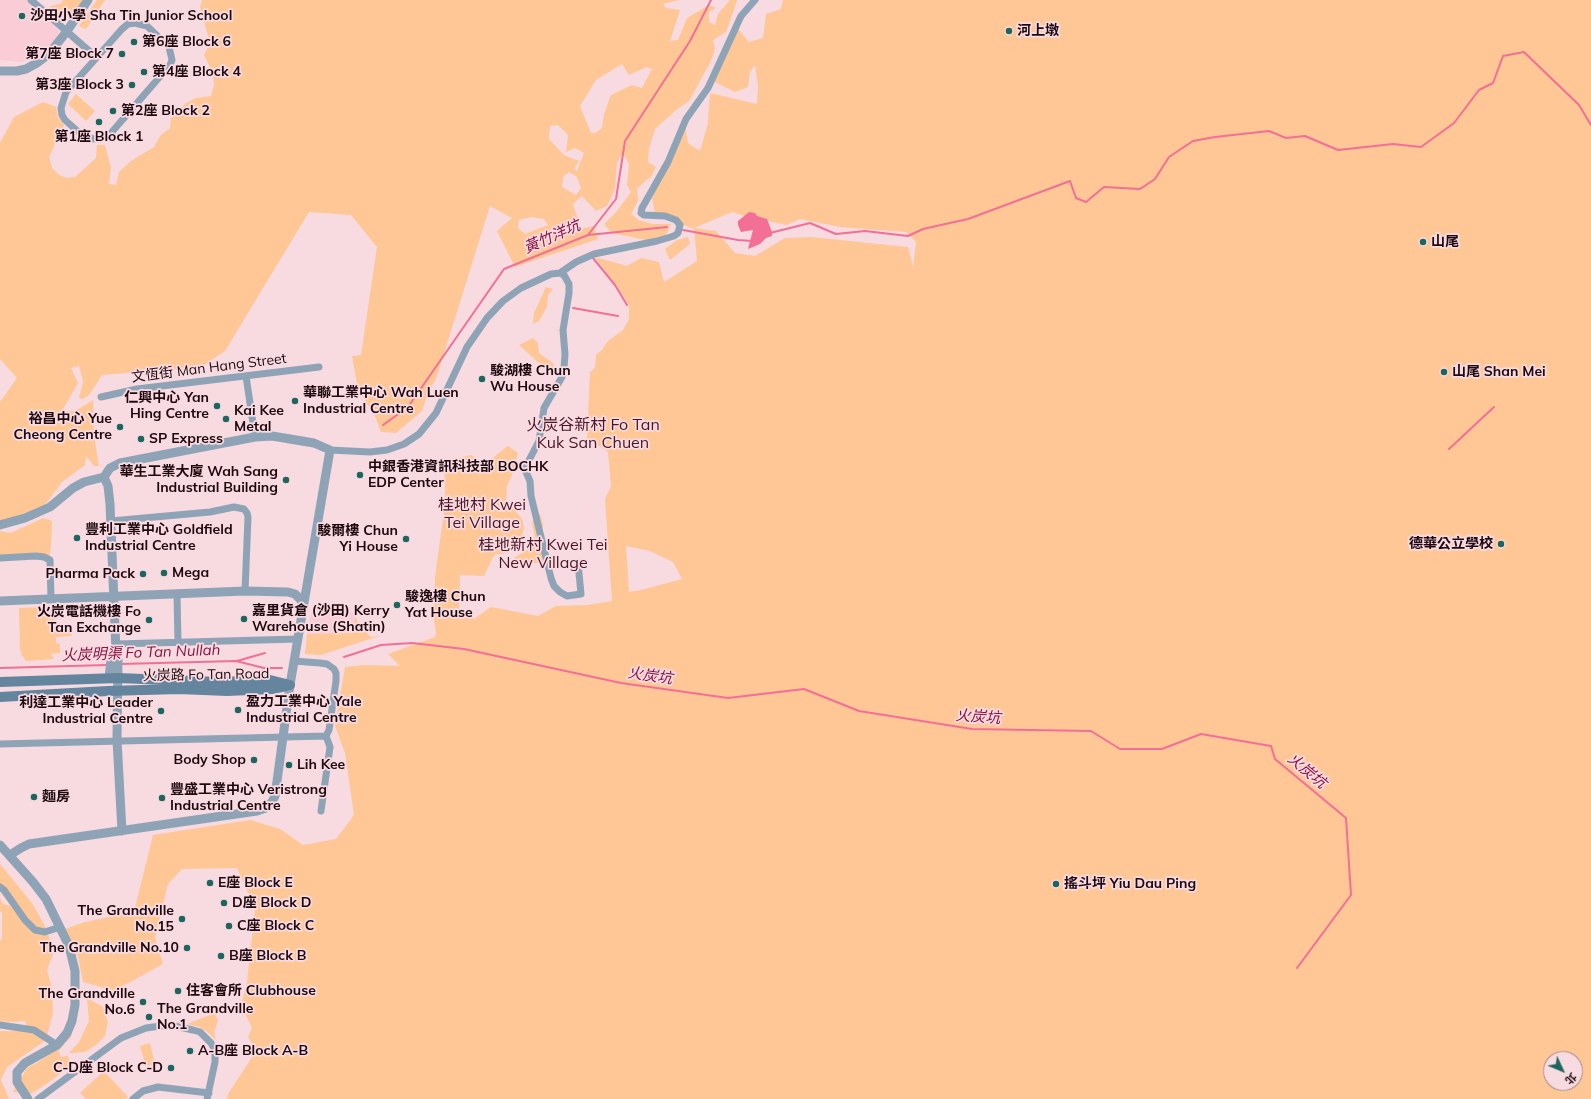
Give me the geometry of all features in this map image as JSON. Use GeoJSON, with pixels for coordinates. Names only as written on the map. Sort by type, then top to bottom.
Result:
{"type":"FeatureCollection","features":[{"type":"Feature","properties":{"kind":"main road","name":"火炭路 Fo Tan Road"},"geometry":{"type":"LineString","coordinates":[[0,682],[114,674],[220,682],[270,680],[290,685]]}},
{"type":"Feature","properties":{"kind":"main road","name":"火炭路 Fo Tan Road"},"geometry":{"type":"LineString","coordinates":[[0,697],[179,689],[227,691],[272,689],[290,685]]}},
{"type":"Feature","properties":{"kind":"street"},"geometry":{"type":"LineString","coordinates":[[31,0],[96,57]]}},
{"type":"Feature","properties":{"kind":"street"},"geometry":{"type":"LineString","coordinates":[[0,71],[16,71],[26,69],[49,54],[88,0]]}},
{"type":"Feature","properties":{"kind":"street"},"geometry":{"type":"LineString","coordinates":[[560,274],[576,262],[594,254],[657,241],[678,234],[680,225],[677,221],[665,216],[644,215],[642,213],[642,208],[668,162],[686,119],[708,88],[741,16],[755,0]]}},
{"type":"Feature","properties":{"kind":"street"},"geometry":{"type":"LineString","coordinates":[[136,23],[147,26],[170,48],[172,60],[166,71],[111,133],[106,137],[94,139],[83,136],[65,120],[62,115],[61,108],[66,92],[96,57],[128,24],[136,23]]}},
{"type":"Feature","properties":{"kind":"street"},"geometry":{"type":"LineString","coordinates":[[0,525],[25,518],[50,507],[73,488],[84,482],[104,477],[110,468],[120,463],[255,437],[272,436],[314,443],[330,450],[370,452],[387,450],[404,444],[419,434],[436,413],[467,347],[487,318],[503,301],[521,288],[551,274],[560,274],[564,275],[569,284],[563,330],[565,354],[564,368],[562,377],[544,408],[539,441],[527,464],[526,472],[530,481],[531,496],[551,578],[557,590],[564,595],[581,594],[578,563]]}},
{"type":"Feature","properties":{"kind":"street","name":"文恆街 Man Hang Street"},"geometry":{"type":"LineString","coordinates":[[102,398],[137,389],[320,368]]}},
{"type":"Feature","properties":{"kind":"street"},"geometry":{"type":"LineString","coordinates":[[246,376],[255,437]]}},
{"type":"Feature","properties":{"kind":"street"},"geometry":{"type":"LineString","coordinates":[[10,855],[29,844],[251,812],[266,808],[272,802],[275,796],[290,685],[330,450]]}},
{"type":"Feature","properties":{"kind":"street"},"geometry":{"type":"LineString","coordinates":[[104,477],[109,492],[111,521],[116,652],[114,674],[118,691],[118,740],[122,831]]}},
{"type":"Feature","properties":{"kind":"street"},"geometry":{"type":"LineString","coordinates":[[111,521],[210,512],[234,507],[244,509],[248,517],[245,591]]}},
{"type":"Feature","properties":{"kind":"street"},"geometry":{"type":"LineString","coordinates":[[0,558],[36,556],[44,557],[50,560],[51,599]]}},
{"type":"Feature","properties":{"kind":"street"},"geometry":{"type":"LineString","coordinates":[[0,601],[245,591],[288,592],[295,594],[303,604]]}},
{"type":"Feature","properties":{"kind":"street"},"geometry":{"type":"LineString","coordinates":[[177,594],[178,643]]}},
{"type":"Feature","properties":{"kind":"street"},"geometry":{"type":"LineString","coordinates":[[116,652],[178,643],[298,639]]}},
{"type":"Feature","properties":{"kind":"street"},"geometry":{"type":"LineString","coordinates":[[294,661],[327,664],[334,669],[336,673],[329,730],[326,736],[330,747],[321,810]]}},
{"type":"Feature","properties":{"kind":"street"},"geometry":{"type":"LineString","coordinates":[[0,744],[326,736]]}},
{"type":"Feature","properties":{"kind":"street"},"geometry":{"type":"LineString","coordinates":[[0,845],[42,893],[50,906],[73,958],[76,980],[76,996],[71,1026],[65,1036],[57,1045],[25,1063],[18,1070],[16,1076],[17,1082],[28,1099]]}},
{"type":"Feature","properties":{"kind":"street"},"geometry":{"type":"LineString","coordinates":[[0,887],[4,890],[24,920],[35,930],[45,932],[60,927]]}},
{"type":"Feature","properties":{"kind":"street"},"geometry":{"type":"LineString","coordinates":[[0,1025],[34,1030],[57,1045]]}},
{"type":"Feature","properties":{"kind":"street"},"geometry":{"type":"LineString","coordinates":[[38,1099],[121,1038],[146,1028],[175,1026],[193,1030],[200,1032],[212,1043],[215,1050],[215,1062],[208,1096],[158,1087],[143,1091],[133,1099]]}},
{"type":"Feature","properties":{"kind":"shaded area","name":"沙田小學 Sha Tin Junior School"},"geometry":{"type":"Polygon","coordinates":[[[0,0],[26,0],[60,31],[49,47],[30,60],[20,62],[0,60],[0,0]]]}},
{"type":"Feature","properties":{"kind":"shaded area"},"geometry":{"type":"Polygon","coordinates":[[[63,0],[83,0],[71,18],[55,12],[49,7],[62,3],[63,0]]]}},
{"type":"Feature","properties":{"kind":"shaded area"},"geometry":{"type":"Polygon","coordinates":[[[97,0],[105,0],[86,29],[79,26],[97,0]]]}},
{"type":"Feature","properties":{"kind":"shaded area"},"geometry":{"type":"Polygon","coordinates":[[[202,0],[679,0],[663,4],[666,8],[680,10],[670,41],[678,40],[687,18],[709,5],[716,8],[709,12],[709,22],[715,25],[718,14],[730,0],[737,0],[726,32],[713,40],[715,49],[711,61],[689,101],[655,129],[649,149],[648,162],[656,167],[651,177],[637,189],[638,201],[631,214],[639,220],[652,224],[671,224],[666,235],[646,240],[612,233],[604,224],[617,211],[631,192],[627,185],[629,164],[623,153],[617,163],[615,189],[607,206],[596,211],[582,196],[573,204],[581,229],[594,226],[598,239],[515,267],[497,231],[512,218],[490,206],[436,379],[429,390],[422,411],[396,433],[381,432],[375,416],[360,393],[352,356],[361,355],[377,247],[351,215],[309,212],[225,351],[201,367],[102,375],[90,394],[83,399],[79,398],[83,382],[79,366],[71,368],[78,383],[62,411],[75,411],[93,400],[94,435],[99,466],[94,466],[86,456],[85,465],[62,482],[45,505],[12,519],[0,521],[0,402],[17,378],[0,359],[0,143],[14,117],[43,102],[56,107],[58,117],[64,125],[49,157],[52,168],[59,175],[67,178],[75,177],[96,158],[97,145],[105,145],[111,168],[109,184],[116,185],[119,172],[131,161],[154,147],[160,136],[170,128],[171,118],[186,103],[196,98],[211,96],[214,85],[213,74],[204,55],[210,43],[200,7],[202,0]],[[622,64],[596,80],[580,106],[591,133],[595,133],[602,128],[604,114],[611,95],[632,85],[642,88],[652,69],[647,67],[629,75],[622,64]],[[558,125],[550,126],[549,139],[564,155],[579,161],[574,169],[577,171],[584,153],[575,148],[566,152],[568,135],[558,125]],[[569,172],[563,177],[562,187],[576,195],[581,188],[577,177],[569,172]],[[531,217],[519,220],[518,228],[525,234],[548,225],[544,219],[531,217]]]}},
{"type":"Feature","properties":{"kind":"shaded area"},"geometry":{"type":"Polygon","coordinates":[[[783,0],[1591,0],[1591,1099],[227,1099],[228,1094],[256,1051],[248,1037],[252,1028],[244,1011],[242,1001],[247,982],[255,909],[237,868],[182,869],[168,884],[155,938],[163,964],[112,992],[83,982],[78,956],[65,929],[85,922],[134,912],[153,835],[250,820],[280,829],[303,845],[336,839],[354,815],[345,753],[335,726],[345,667],[365,665],[400,666],[388,654],[435,637],[435,577],[445,504],[445,477],[440,459],[450,460],[471,455],[485,464],[508,446],[518,453],[512,475],[507,486],[506,501],[523,521],[524,528],[522,536],[517,545],[503,554],[496,554],[493,557],[484,576],[460,575],[459,614],[474,619],[491,607],[538,616],[556,606],[587,605],[612,601],[605,499],[611,486],[608,452],[587,438],[590,372],[595,368],[596,355],[602,350],[608,341],[623,330],[629,319],[629,305],[595,257],[627,266],[641,258],[659,262],[664,282],[697,261],[694,229],[655,214],[652,198],[685,125],[688,143],[700,151],[708,123],[710,93],[757,104],[758,86],[755,65],[750,72],[748,87],[735,92],[709,79],[738,29],[749,42],[763,38],[766,14],[781,9],[783,0]],[[732,212],[694,228],[716,231],[735,253],[755,256],[785,238],[811,237],[908,247],[913,267],[916,242],[906,232],[840,227],[800,219],[787,225],[732,212]],[[626,546],[629,592],[682,579],[673,562],[650,551],[626,546]]]}},
{"type":"Feature","properties":{"kind":"shaded area"},"geometry":{"type":"Polygon","coordinates":[[[76,94],[95,111],[86,121],[68,104],[76,94]]]}},
{"type":"Feature","properties":{"kind":"shaded area"},"geometry":{"type":"Polygon","coordinates":[[[749,212],[755,213],[757,216],[767,219],[772,236],[766,238],[760,244],[748,249],[753,230],[741,232],[738,221],[749,212]]]}},
{"type":"Feature","properties":{"kind":"shaded area"},"geometry":{"type":"Polygon","coordinates":[[[688,237],[690,244],[670,260],[665,249],[677,240],[688,237]]]}},
{"type":"Feature","properties":{"kind":"shaded area"},"geometry":{"type":"Polygon","coordinates":[[[546,287],[553,289],[548,295],[547,307],[539,321],[533,324],[534,313],[546,287]]]}},
{"type":"Feature","properties":{"kind":"shaded area"},"geometry":{"type":"Polygon","coordinates":[[[533,338],[538,343],[539,353],[553,363],[555,370],[551,374],[519,345],[533,338]]]}},
{"type":"Feature","properties":{"kind":"shaded area"},"geometry":{"type":"Polygon","coordinates":[[[540,514],[543,524],[541,547],[545,563],[532,563],[526,566],[515,565],[515,557],[536,543],[532,522],[540,514]]]}},
{"type":"Feature","properties":{"kind":"shaded area"},"geometry":{"type":"Polygon","coordinates":[[[43,518],[52,521],[49,558],[0,557],[0,531],[11,533],[43,518]]]}},
{"type":"Feature","properties":{"kind":"shaded area"},"geometry":{"type":"Polygon","coordinates":[[[53,607],[55,609],[55,620],[72,635],[56,637],[56,643],[60,644],[60,653],[51,654],[54,659],[26,661],[21,654],[22,652],[20,651],[19,608],[53,607]]]}},
{"type":"Feature","properties":{"kind":"shaded area"},"geometry":{"type":"Polygon","coordinates":[[[356,612],[354,633],[307,634],[311,613],[356,612]]]}},
{"type":"Feature","properties":{"kind":"shaded area"},"geometry":{"type":"Polygon","coordinates":[[[355,617],[362,628],[371,637],[382,635],[321,655],[305,654],[307,634],[354,633],[355,617]]]}},
{"type":"Feature","properties":{"kind":"shaded area"},"geometry":{"type":"Polygon","coordinates":[[[0,864],[32,903],[46,928],[54,952],[47,970],[52,988],[53,1013],[46,1040],[7,1067],[1,1080],[9,1099],[0,1099],[0,1031],[29,1031],[25,1021],[0,1021],[0,941],[2,938],[2,913],[0,911],[0,898],[3,904],[11,906],[0,892],[0,864]]]}},
{"type":"Feature","properties":{"kind":"shaded area"},"geometry":{"type":"Polygon","coordinates":[[[87,998],[103,1007],[108,1022],[105,1036],[96,1045],[85,1052],[69,1053],[79,1042],[89,1021],[87,998]]]}},
{"type":"Feature","properties":{"kind":"shaded area"},"geometry":{"type":"Polygon","coordinates":[[[215,1013],[218,1021],[214,1032],[216,1040],[199,1027],[187,1024],[215,1013]]]}},
{"type":"Feature","properties":{"kind":"shaded area"},"geometry":{"type":"Polygon","coordinates":[[[73,1026],[71,1037],[59,1050],[60,1057],[68,1056],[71,1067],[30,1094],[13,1092],[27,1068],[55,1051],[73,1026]]]}},
{"type":"Feature","properties":{"kind":"shaded area"},"geometry":{"type":"Polygon","coordinates":[[[150,1043],[155,1064],[146,1066],[140,1046],[150,1043]]]}},
{"type":"Feature","properties":{"kind":"shaded area"},"geometry":{"type":"Polygon","coordinates":[[[104,1071],[128,1097],[126,1099],[86,1099],[80,1093],[104,1071]]]}},
{"type":"Feature","properties":{"kind":"waterway","name":"黃竹洋坑"},"geometry":{"type":"LineString","coordinates":[[383,425],[408,407],[504,269],[588,235],[616,199],[625,141],[690,41],[711,0]]}},
{"type":"Feature","properties":{"kind":"waterway"},"geometry":{"type":"LineString","coordinates":[[770,233],[810,223],[836,234],[865,231],[908,236],[923,229],[968,219],[1070,181],[1076,198],[1086,202],[1104,187],[1140,189],[1155,179],[1169,157],[1193,141],[1215,137],[1269,131],[1286,138],[1305,136],[1338,150],[1393,144],[1421,147],[1454,123],[1479,90],[1493,83],[1503,56],[1524,52],[1579,105],[1591,125]]}},
{"type":"Feature","properties":{"kind":"waterway"},"geometry":{"type":"LineString","coordinates":[[588,235],[667,227]]}},
{"type":"Feature","properties":{"kind":"waterway"},"geometry":{"type":"LineString","coordinates":[[683,230],[738,240],[752,241]]}},
{"type":"Feature","properties":{"kind":"waterway"},"geometry":{"type":"LineString","coordinates":[[593,258],[615,285],[627,305]]}},
{"type":"Feature","properties":{"kind":"waterway"},"geometry":{"type":"LineString","coordinates":[[573,308],[618,316]]}},
{"type":"Feature","properties":{"kind":"waterway"},"geometry":{"type":"LineString","coordinates":[[1449,449],[1494,407]]}},
{"type":"Feature","properties":{"kind":"waterway","name":"火炭坑"},"geometry":{"type":"LineString","coordinates":[[344,657],[381,645],[412,643],[464,649],[621,683],[728,698],[804,689],[859,711],[972,729],[1091,731],[1120,749],[1162,749],[1201,734],[1271,746],[1275,759],[1346,818],[1351,895],[1297,968]]}},
{"type":"Feature","properties":{"kind":"waterway"},"geometry":{"type":"LineString","coordinates":[[237,661],[265,653]]}},
{"type":"Feature","properties":{"kind":"waterway","name":"火炭明渠 Fo Tan Nullah"},"geometry":{"type":"LineString","coordinates":[[120,664],[236,661],[264,668],[282,668]]}},
{"type":"Feature","properties":{"kind":"waterway","name":"火炭明渠 Fo Tan Nullah"},"geometry":{"type":"LineString","coordinates":[[0,668],[107,665]]}},
{"type":"Feature","properties":{"kind":"place","name":"沙田小學 Sha Tin Junior School"},"geometry":{"type":"Point","coordinates":[22,16]}},
{"type":"Feature","properties":{"kind":"place","name":"河上墩"},"geometry":{"type":"Point","coordinates":[1009,31]}},
{"type":"Feature","properties":{"kind":"place","name":"第6座 Block 6"},"geometry":{"type":"Point","coordinates":[134,42]}},
{"type":"Feature","properties":{"kind":"place","name":"第7座 Block 7"},"geometry":{"type":"Point","coordinates":[122,54]}},
{"type":"Feature","properties":{"kind":"place","name":"第4座 Block 4"},"geometry":{"type":"Point","coordinates":[144,72]}},
{"type":"Feature","properties":{"kind":"place","name":"第3座 Block 3"},"geometry":{"type":"Point","coordinates":[132,85]}},
{"type":"Feature","properties":{"kind":"place","name":"第2座 Block 2"},"geometry":{"type":"Point","coordinates":[113,111]}},
{"type":"Feature","properties":{"kind":"place","name":"第1座 Block 1"},"geometry":{"type":"Point","coordinates":[99,122]}},
{"type":"Feature","properties":{"kind":"place","name":"山尾"},"geometry":{"type":"Point","coordinates":[1423,242]}},
{"type":"Feature","properties":{"kind":"place","name":"山尾 Shan Mei"},"geometry":{"type":"Point","coordinates":[1444,372]}},
{"type":"Feature","properties":{"kind":"place","name":"駿湖樓 Chun Wu House"},"geometry":{"type":"Point","coordinates":[482,379]}},
{"type":"Feature","properties":{"kind":"place","name":"華聯工業中心 Wah Luen Industrial Centre"},"geometry":{"type":"Point","coordinates":[295,401]}},
{"type":"Feature","properties":{"kind":"place","name":"仁興中心 Yan Hing Centre"},"geometry":{"type":"Point","coordinates":[217,406]}},
{"type":"Feature","properties":{"kind":"place","name":"Kai Kee Metal"},"geometry":{"type":"Point","coordinates":[226,419]}},
{"type":"Feature","properties":{"kind":"place","name":"裕昌中心 Yue Cheong Centre"},"geometry":{"type":"Point","coordinates":[120,427]}},
{"type":"Feature","properties":{"kind":"place","name":"SP Express"},"geometry":{"type":"Point","coordinates":[141,439]}},
{"type":"Feature","properties":{"kind":"place","name":"中銀香港資訊科技部 BOCHK EDP Center"},"geometry":{"type":"Point","coordinates":[360,475]}},
{"type":"Feature","properties":{"kind":"place","name":"華生工業大廈 Wah Sang Industrial Building"},"geometry":{"type":"Point","coordinates":[286,480]}},
{"type":"Feature","properties":{"kind":"place","name":"豐利工業中心 Goldfield Industrial Centre"},"geometry":{"type":"Point","coordinates":[77,538]}},
{"type":"Feature","properties":{"kind":"place","name":"駿爾樓 Chun Yi House"},"geometry":{"type":"Point","coordinates":[406,539]}},
{"type":"Feature","properties":{"kind":"place","name":"德華公立學校"},"geometry":{"type":"Point","coordinates":[1501,544]}},
{"type":"Feature","properties":{"kind":"place","name":"Mega"},"geometry":{"type":"Point","coordinates":[164,573]}},
{"type":"Feature","properties":{"kind":"place","name":"Pharma Pack"},"geometry":{"type":"Point","coordinates":[143,574]}},
{"type":"Feature","properties":{"kind":"place","name":"駿逸樓 Chun Yat House"},"geometry":{"type":"Point","coordinates":[397,605]}},
{"type":"Feature","properties":{"kind":"place","name":"嘉里貨倉 (沙田) Kerry Warehouse (Shatin)"},"geometry":{"type":"Point","coordinates":[244,619]}},
{"type":"Feature","properties":{"kind":"place","name":"火炭電話機樓 Fo Tan Exchange"},"geometry":{"type":"Point","coordinates":[149,620]}},
{"type":"Feature","properties":{"kind":"place","name":"盈力工業中心 Yale Industrial Centre"},"geometry":{"type":"Point","coordinates":[238,710]}},
{"type":"Feature","properties":{"kind":"place","name":"利達工業中心 Leader Industrial Centre"},"geometry":{"type":"Point","coordinates":[161,711]}},
{"type":"Feature","properties":{"kind":"place","name":"Body Shop"},"geometry":{"type":"Point","coordinates":[254,760]}},
{"type":"Feature","properties":{"kind":"place","name":"Lih Kee"},"geometry":{"type":"Point","coordinates":[289,765]}},
{"type":"Feature","properties":{"kind":"place","name":"麵房"},"geometry":{"type":"Point","coordinates":[34,797]}},
{"type":"Feature","properties":{"kind":"place","name":"豐盛工業中心 Veristrong Industrial Centre"},"geometry":{"type":"Point","coordinates":[162,798]}},
{"type":"Feature","properties":{"kind":"place","name":"E座 Block E"},"geometry":{"type":"Point","coordinates":[210,883]}},
{"type":"Feature","properties":{"kind":"place","name":"搖斗坪 Yiu Dau Ping"},"geometry":{"type":"Point","coordinates":[1056,884]}},
{"type":"Feature","properties":{"kind":"place","name":"D座 Block D"},"geometry":{"type":"Point","coordinates":[224,903]}},
{"type":"Feature","properties":{"kind":"place","name":"The Grandville No.15"},"geometry":{"type":"Point","coordinates":[182,919]}},
{"type":"Feature","properties":{"kind":"place","name":"C座 Block C"},"geometry":{"type":"Point","coordinates":[229,926]}},
{"type":"Feature","properties":{"kind":"place","name":"The Grandville No.10"},"geometry":{"type":"Point","coordinates":[187,948]}},
{"type":"Feature","properties":{"kind":"place","name":"B座 Block B"},"geometry":{"type":"Point","coordinates":[221,956]}},
{"type":"Feature","properties":{"kind":"place","name":"住客會所 Clubhouse"},"geometry":{"type":"Point","coordinates":[178,991]}},
{"type":"Feature","properties":{"kind":"place","name":"The Grandville No.6"},"geometry":{"type":"Point","coordinates":[143,1002]}},
{"type":"Feature","properties":{"kind":"place","name":"The Grandville No.1"},"geometry":{"type":"Point","coordinates":[149,1017]}},
{"type":"Feature","properties":{"kind":"place","name":"A-B座 Block A-B"},"geometry":{"type":"Point","coordinates":[190,1051]}},
{"type":"Feature","properties":{"kind":"place","name":"C-D座 Block C-D"},"geometry":{"type":"Point","coordinates":[171,1068]}},
{"type":"Feature","properties":{"kind":"district","name":"火炭谷新村 Fo Tan Kuk San Chuen"},"geometry":{"type":"Point","coordinates":[593,434]}},
{"type":"Feature","properties":{"kind":"district","name":"桂地村 Kwei Tei Village"},"geometry":{"type":"Point","coordinates":[482,514]}},
{"type":"Feature","properties":{"kind":"district","name":"桂地新村 Kwei Tei New Village"},"geometry":{"type":"Point","coordinates":[543,554]}}]}
